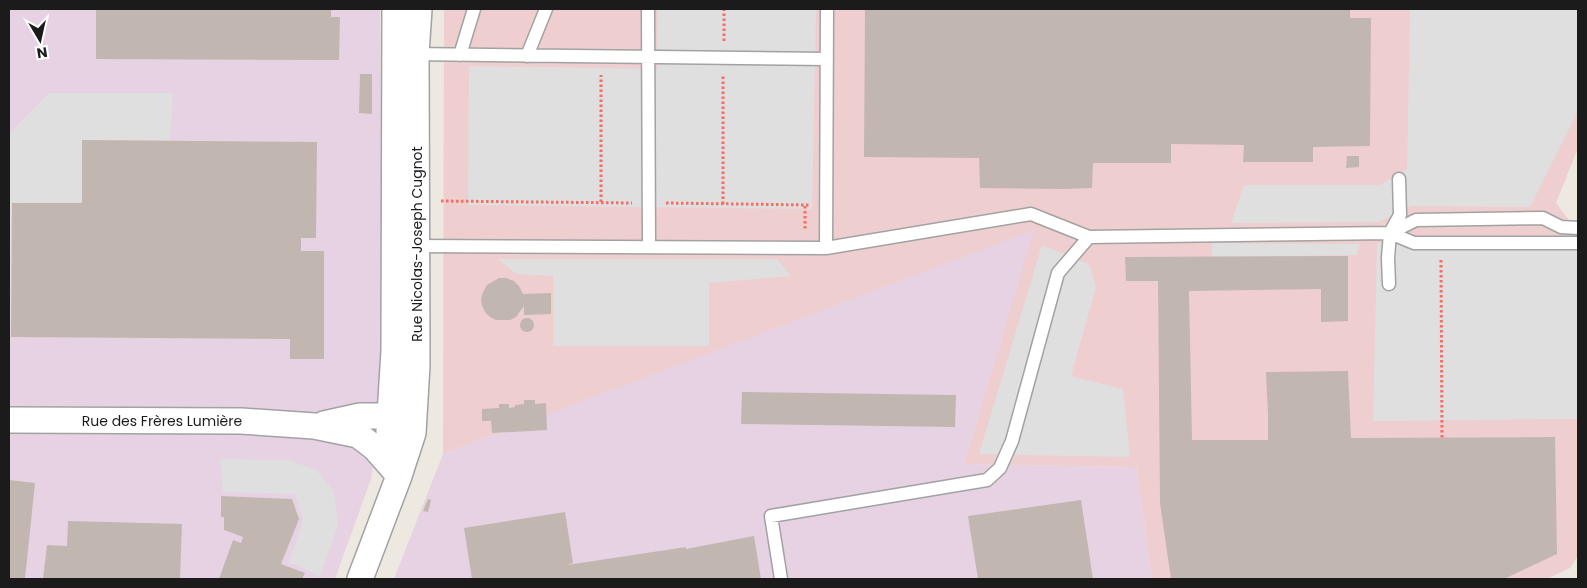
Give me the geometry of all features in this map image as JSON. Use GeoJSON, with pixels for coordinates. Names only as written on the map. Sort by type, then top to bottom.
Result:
{"type":"FeatureCollection","features":[{"type":"Feature","properties":{"kind":"street","name":"Rue Nicolas-Joseph Cugnot"},"geometry":{"type":"LineString","coordinates":[[395,9],[406,54],[417,201],[406,246],[394,351],[389,432],[399,476]]}},
{"type":"Feature","properties":{"kind":"street","name":"Rue Nicolas-Joseph Cugnot"},"geometry":{"type":"LineString","coordinates":[[360,579],[399,476],[413,433],[417,364],[406,246],[406,54],[418,9]]}},
{"type":"Feature","properties":{"kind":"street","name":"Rue des Frères Lumière"},"geometry":{"type":"LineString","coordinates":[[314,426],[360,416],[390,416]]}},
{"type":"Feature","properties":{"kind":"street","name":"Rue des Frères Lumière"},"geometry":{"type":"LineString","coordinates":[[9,420],[241,421],[314,426],[358,435],[375,448],[399,476]]}},
{"type":"Feature","properties":{"kind":"lane"},"geometry":{"type":"LineString","coordinates":[[460,55],[474,9]]}},
{"type":"Feature","properties":{"kind":"lane"},"geometry":{"type":"LineString","coordinates":[[528,56],[546,9]]}},
{"type":"Feature","properties":{"kind":"lane"},"geometry":{"type":"LineString","coordinates":[[648,9],[648,247]]}},
{"type":"Feature","properties":{"kind":"lane"},"geometry":{"type":"LineString","coordinates":[[826,248],[827,9]]}},
{"type":"Feature","properties":{"kind":"lane"},"geometry":{"type":"LineString","coordinates":[[406,54],[827,59]]}},
{"type":"Feature","properties":{"kind":"lane"},"geometry":{"type":"LineString","coordinates":[[1388,284],[1390,233],[1400,215],[1398,179]]}},
{"type":"Feature","properties":{"kind":"lane"},"geometry":{"type":"LineString","coordinates":[[406,246],[826,248],[1031,214],[1089,237],[1390,233],[1414,243],[1578,242]]}},
{"type":"Feature","properties":{"kind":"lane"},"geometry":{"type":"LineString","coordinates":[[1390,233],[1416,220],[1543,218],[1561,226],[1578,228]]}},
{"type":"Feature","properties":{"kind":"lane"},"geometry":{"type":"LineString","coordinates":[[781,579],[771,516],[987,480],[1000,468],[1012,441],[1058,273],[1089,237]]}},
{"type":"Feature","properties":{"kind":"path"},"geometry":{"type":"LineString","coordinates":[[723,204],[724,9]]}},
{"type":"Feature","properties":{"kind":"path"},"geometry":{"type":"LineString","coordinates":[[601,57],[601,202]]}},
{"type":"Feature","properties":{"kind":"path"},"geometry":{"type":"LineString","coordinates":[[417,201],[808,206],[827,194]]}},
{"type":"Feature","properties":{"kind":"path"},"geometry":{"type":"LineString","coordinates":[[805,206],[806,248]]}},
{"type":"Feature","properties":{"kind":"path"},"geometry":{"type":"LineString","coordinates":[[1440,243],[1442,284],[1442,438]]}},
{"type":"Feature","properties":{"kind":"shaded area"},"geometry":{"type":"Polygon","coordinates":[[[9,9],[380,9],[382,355],[378,424],[371,479],[335,579],[9,579],[9,9]]]}},
{"type":"Feature","properties":{"kind":"shaded area"},"geometry":{"type":"Polygon","coordinates":[[[444,9],[1578,9],[1578,148],[1556,203],[1578,232],[1578,556],[1570,568],[1547,579],[1152,579],[1136,467],[964,464],[1033,231],[443,454],[444,9]]]}},
{"type":"Feature","properties":{"kind":"shaded area"},"geometry":{"type":"Polygon","coordinates":[[[658,9],[816,9],[812,209],[468,205],[469,66],[657,69],[658,9]]]}},
{"type":"Feature","properties":{"kind":"shaded area"},"geometry":{"type":"Polygon","coordinates":[[[1410,9],[1578,9],[1578,111],[1530,207],[1411,206],[1379,222],[1231,223],[1244,185],[1380,185],[1407,169],[1410,9]]]}},
{"type":"Feature","properties":{"kind":"shaded area"},"geometry":{"type":"Polygon","coordinates":[[[49,93],[173,93],[170,140],[83,140],[87,202],[12,203],[11,326],[9,325],[9,134],[49,93]]]}},
{"type":"Feature","properties":{"kind":"shaded area"},"geometry":{"type":"Polygon","coordinates":[[[1034,230],[964,464],[1136,467],[1152,579],[394,579],[443,454],[1034,230]]]}},
{"type":"Feature","properties":{"kind":"shaded area"},"geometry":{"type":"Polygon","coordinates":[[[1212,243],[1360,244],[1357,255],[1212,257],[1212,243]]]}},
{"type":"Feature","properties":{"kind":"shaded area"},"geometry":{"type":"Polygon","coordinates":[[[1377,243],[1578,248],[1578,419],[1373,421],[1377,243]]]}},
{"type":"Feature","properties":{"kind":"shaded area"},"geometry":{"type":"Polygon","coordinates":[[[1042,245],[1089,264],[1096,287],[1071,376],[1123,389],[1130,457],[979,454],[1042,245]]]}},
{"type":"Feature","properties":{"kind":"shaded area"},"geometry":{"type":"Polygon","coordinates":[[[498,259],[777,259],[791,276],[709,283],[709,346],[553,346],[553,276],[516,274],[498,259]]]}},
{"type":"Feature","properties":{"kind":"shaded area"},"geometry":{"type":"Polygon","coordinates":[[[220,459],[289,460],[316,470],[334,492],[338,526],[319,578],[308,570],[289,562],[303,520],[295,494],[223,492],[220,459]]]}},
{"type":"Feature","properties":{"kind":"building"},"geometry":{"type":"Polygon","coordinates":[[[96,9],[331,9],[331,17],[340,17],[339,60],[96,59],[96,9]]]}},
{"type":"Feature","properties":{"kind":"building"},"geometry":{"type":"Polygon","coordinates":[[[865,9],[1350,9],[1350,18],[1371,18],[1370,146],[1313,147],[1313,162],[1243,162],[1244,145],[1171,144],[1171,163],[1093,163],[1092,188],[1065,189],[980,188],[979,158],[864,157],[865,9]]]}},
{"type":"Feature","properties":{"kind":"building"},"geometry":{"type":"Polygon","coordinates":[[[360,74],[372,74],[372,114],[359,113],[360,74]]]}},
{"type":"Feature","properties":{"kind":"building"},"geometry":{"type":"Polygon","coordinates":[[[82,140],[317,142],[316,238],[301,238],[301,251],[324,251],[324,359],[290,359],[290,339],[11,337],[12,203],[82,203],[82,140]]]}},
{"type":"Feature","properties":{"kind":"building"},"geometry":{"type":"Polygon","coordinates":[[[1347,156],[1359,156],[1359,167],[1346,168],[1347,156]]]}},
{"type":"Feature","properties":{"kind":"building"},"geometry":{"type":"Polygon","coordinates":[[[1348,256],[1348,321],[1321,322],[1321,289],[1189,291],[1192,440],[1268,440],[1266,372],[1348,371],[1351,438],[1555,437],[1557,554],[1504,579],[1171,579],[1160,503],[1158,281],[1126,281],[1125,257],[1348,256]]]}},
{"type":"Feature","properties":{"kind":"building"},"geometry":{"type":"Polygon","coordinates":[[[499,278],[514,281],[523,294],[551,293],[551,314],[524,315],[524,306],[516,317],[510,320],[496,320],[490,317],[482,306],[481,299],[487,285],[499,278]]]}},
{"type":"Feature","properties":{"kind":"building"},"geometry":{"type":"Polygon","coordinates":[[[527,318],[532,320],[534,325],[532,330],[527,332],[522,330],[520,325],[522,320],[527,318]]]}},
{"type":"Feature","properties":{"kind":"building"},"geometry":{"type":"Polygon","coordinates":[[[742,392],[956,395],[955,427],[741,424],[742,392]]]}},
{"type":"Feature","properties":{"kind":"building"},"geometry":{"type":"Polygon","coordinates":[[[524,400],[535,400],[535,404],[546,403],[547,430],[492,433],[491,421],[482,421],[482,409],[499,408],[499,404],[509,404],[509,408],[515,407],[515,405],[524,404],[524,400]]]}},
{"type":"Feature","properties":{"kind":"building"},"geometry":{"type":"Polygon","coordinates":[[[9,480],[35,483],[25,579],[9,579],[9,480]]]}},
{"type":"Feature","properties":{"kind":"building"},"geometry":{"type":"Polygon","coordinates":[[[221,496],[292,499],[299,519],[281,564],[305,573],[302,579],[219,579],[233,540],[241,543],[243,537],[224,530],[224,517],[221,517],[221,496]]]}},
{"type":"Feature","properties":{"kind":"building"},"geometry":{"type":"Polygon","coordinates":[[[428,499],[431,500],[428,512],[423,511],[428,499]]]}},
{"type":"Feature","properties":{"kind":"building"},"geometry":{"type":"Polygon","coordinates":[[[1081,500],[1093,579],[978,579],[968,516],[1081,500]]]}},
{"type":"Feature","properties":{"kind":"building"},"geometry":{"type":"Polygon","coordinates":[[[565,512],[573,563],[567,565],[686,547],[686,549],[754,536],[761,579],[472,579],[464,528],[565,512]]]}},
{"type":"Feature","properties":{"kind":"building"},"geometry":{"type":"Polygon","coordinates":[[[68,521],[182,524],[180,579],[43,579],[47,545],[67,546],[68,521]]]}}]}
